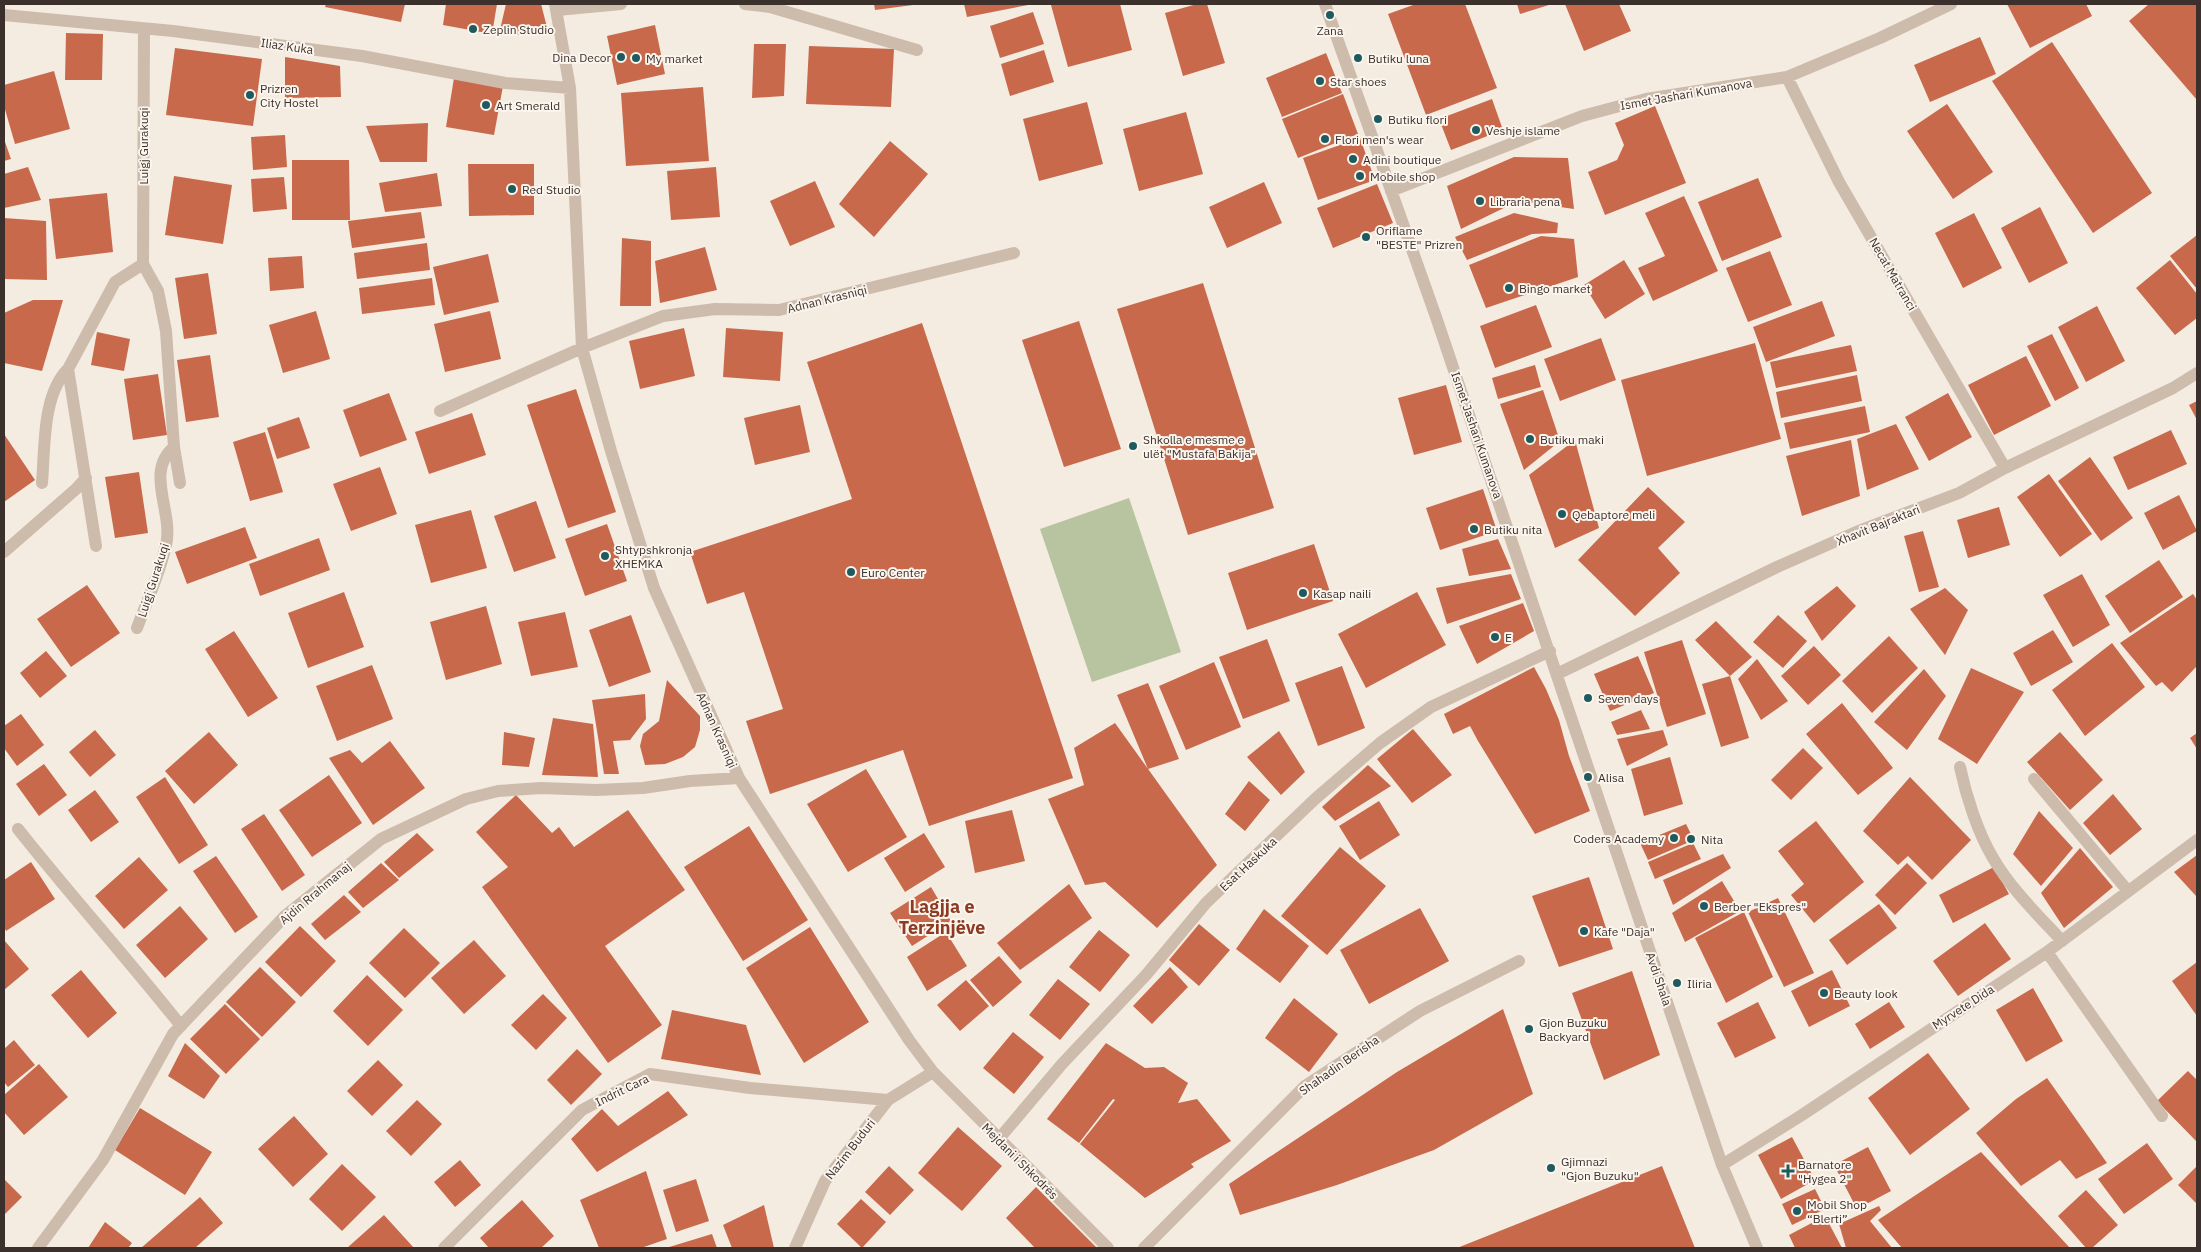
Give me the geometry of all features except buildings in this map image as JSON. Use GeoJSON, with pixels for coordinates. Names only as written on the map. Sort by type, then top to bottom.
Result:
{"type":"FeatureCollection","features":[{"type":"Feature","properties":{"kind":"street","name":"Adnan Krasniqi"},"geometry":{"type":"LineString","coordinates":[[621,4],[556,7],[570,88],[582,348],[611,451],[654,588],[739,778],[909,1040],[933,1072]]}},
{"type":"Feature","properties":{"kind":"street"},"geometry":{"type":"LineString","coordinates":[[745,4],[770,8],[917,50]]}},
{"type":"Feature","properties":{"kind":"street","name":"Ismet Jashari Kumanova"},"geometry":{"type":"LineString","coordinates":[[1324,4],[1440,326],[1550,651]]}},
{"type":"Feature","properties":{"kind":"street","name":"Ismet Jashari Kumanova"},"geometry":{"type":"LineString","coordinates":[[1391,191],[1582,116],[1646,99],[1787,76],[1880,38],[1951,4]]}},
{"type":"Feature","properties":{"kind":"street","name":"Iliaz Kuka"},"geometry":{"type":"LineString","coordinates":[[4,15],[144,29],[362,56],[505,83],[570,88]]}},
{"type":"Feature","properties":{"kind":"street","name":"Luigj Gurakuqi"},"geometry":{"type":"LineString","coordinates":[[144,29],[143,264],[158,291],[166,331],[174,447],[180,483]]}},
{"type":"Feature","properties":{"kind":"street","name":"Necat Matranci"},"geometry":{"type":"LineString","coordinates":[[1787,76],[1839,182],[2006,468]]}},
{"type":"Feature","properties":{"kind":"street","name":"Adnan Krasniqi"},"geometry":{"type":"LineString","coordinates":[[582,348],[663,316],[715,309],[779,310],[1014,253]]}},
{"type":"Feature","properties":{"kind":"street"},"geometry":{"type":"LineString","coordinates":[[42,483],[50,400],[56,385],[68,369],[115,282],[143,264]]}},
{"type":"Feature","properties":{"kind":"street"},"geometry":{"type":"LineString","coordinates":[[440,411],[582,348]]}},
{"type":"Feature","properties":{"kind":"street"},"geometry":{"type":"LineString","coordinates":[[68,369],[96,546]]}},
{"type":"Feature","properties":{"kind":"street","name":"Xhavit Bajraktari"},"geometry":{"type":"LineString","coordinates":[[1557,674],[1777,567],[1861,530],[1959,493],[2006,468],[2173,388],[2197,373]]}},
{"type":"Feature","properties":{"kind":"street","name":"Luigj Gurakuqi"},"geometry":{"type":"LineString","coordinates":[[137,628],[167,543],[167,517],[161,485],[160,467],[166,454],[174,447]]}},
{"type":"Feature","properties":{"kind":"street"},"geometry":{"type":"LineString","coordinates":[[4,552],[86,478]]}},
{"type":"Feature","properties":{"kind":"street","name":"Avdi Shala"},"geometry":{"type":"LineString","coordinates":[[1550,651],[1722,1165],[1757,1248]]}},
{"type":"Feature","properties":{"kind":"street","name":"Esat Haskuka"},"geometry":{"type":"LineString","coordinates":[[998,1140],[1062,1064],[1146,975],[1206,903],[1315,799],[1380,743],[1431,707],[1550,651]]}},
{"type":"Feature","properties":{"kind":"street"},"geometry":{"type":"LineString","coordinates":[[1960,768],[1966,796],[1992,857],[2030,906],[2062,941]]}},
{"type":"Feature","properties":{"kind":"street","name":"Ajdin Rrahmanaj"},"geometry":{"type":"LineString","coordinates":[[38,1248],[103,1160],[173,1034],[285,916],[381,839],[466,798],[498,791],[540,788],[596,790],[643,788],[690,781],[739,778]]}},
{"type":"Feature","properties":{"kind":"street"},"geometry":{"type":"LineString","coordinates":[[2034,779],[2128,891]]}},
{"type":"Feature","properties":{"kind":"street"},"geometry":{"type":"LineString","coordinates":[[18,829],[181,1026]]}},
{"type":"Feature","properties":{"kind":"street","name":"Myrvete Dida"},"geometry":{"type":"LineString","coordinates":[[1722,1165],[1802,1115],[2047,952],[2197,840]]}},
{"type":"Feature","properties":{"kind":"street"},"geometry":{"type":"LineString","coordinates":[[2047,952],[2162,1116]]}},
{"type":"Feature","properties":{"kind":"street","name":"Shahadin Berisha"},"geometry":{"type":"LineString","coordinates":[[1144,1248],[1305,1086],[1420,1011],[1519,961]]}},
{"type":"Feature","properties":{"kind":"street","name":"Mejdani i Shkodrës"},"geometry":{"type":"LineString","coordinates":[[933,1072],[998,1140],[1108,1248]]}},
{"type":"Feature","properties":{"kind":"street","name":"Nazim Buduri"},"geometry":{"type":"LineString","coordinates":[[795,1248],[825,1181],[888,1100],[933,1072]]}},
{"type":"Feature","properties":{"kind":"street","name":"Indrit Cara"},"geometry":{"type":"LineString","coordinates":[[444,1248],[582,1110],[650,1074],[750,1088],[888,1100]]}},
{"type":"Feature","properties":{"kind":"green space"},"geometry":{"type":"Polygon","coordinates":[[[1129,498],[1181,652],[1092,682],[1040,529],[1129,498]]]}},
{"type":"Feature","properties":{"kind":"place","name":"Zana"},"geometry":{"type":"Point","coordinates":[1330,15]}},
{"type":"Feature","properties":{"kind":"place","name":"Zeplin Studio"},"geometry":{"type":"Point","coordinates":[473,29]}},
{"type":"Feature","properties":{"kind":"place","name":"Dina Decor"},"geometry":{"type":"Point","coordinates":[621,57]}},
{"type":"Feature","properties":{"kind":"place","name":"My market"},"geometry":{"type":"Point","coordinates":[636,58]}},
{"type":"Feature","properties":{"kind":"place","name":"Butiku luna"},"geometry":{"type":"Point","coordinates":[1358,58]}},
{"type":"Feature","properties":{"kind":"place","name":"Star shoes"},"geometry":{"type":"Point","coordinates":[1320,81]}},
{"type":"Feature","properties":{"kind":"place","name":"Prizren City Hostel"},"geometry":{"type":"Point","coordinates":[250,95]}},
{"type":"Feature","properties":{"kind":"place","name":"Art Smerald"},"geometry":{"type":"Point","coordinates":[486,105]}},
{"type":"Feature","properties":{"kind":"place","name":"Butiku flori"},"geometry":{"type":"Point","coordinates":[1378,119]}},
{"type":"Feature","properties":{"kind":"place","name":"Veshje islame"},"geometry":{"type":"Point","coordinates":[1476,130]}},
{"type":"Feature","properties":{"kind":"place","name":"Flori men's wear"},"geometry":{"type":"Point","coordinates":[1325,139]}},
{"type":"Feature","properties":{"kind":"place","name":"Adini boutique"},"geometry":{"type":"Point","coordinates":[1353,159]}},
{"type":"Feature","properties":{"kind":"place","name":"Mobile shop"},"geometry":{"type":"Point","coordinates":[1360,176]}},
{"type":"Feature","properties":{"kind":"place","name":"Red Studio"},"geometry":{"type":"Point","coordinates":[512,189]}},
{"type":"Feature","properties":{"kind":"place","name":"Libraria pena"},"geometry":{"type":"Point","coordinates":[1480,201]}},
{"type":"Feature","properties":{"kind":"place","name":"Oriflame \"BESTE\" Prizren"},"geometry":{"type":"Point","coordinates":[1366,237]}},
{"type":"Feature","properties":{"kind":"place","name":"Bingo market"},"geometry":{"type":"Point","coordinates":[1509,288]}},
{"type":"Feature","properties":{"kind":"place","name":"Butiku maki"},"geometry":{"type":"Point","coordinates":[1530,439]}},
{"type":"Feature","properties":{"kind":"place","name":"Shkolla e mesme e ulët \"Mustafa Bakija\""},"geometry":{"type":"Point","coordinates":[1133,446]}},
{"type":"Feature","properties":{"kind":"place","name":"Qebaptore meli"},"geometry":{"type":"Point","coordinates":[1562,514]}},
{"type":"Feature","properties":{"kind":"place","name":"Butiku nita"},"geometry":{"type":"Point","coordinates":[1474,529]}},
{"type":"Feature","properties":{"kind":"place","name":"Shtypshkronja XHEMKA"},"geometry":{"type":"Point","coordinates":[605,556]}},
{"type":"Feature","properties":{"kind":"place","name":"Euro Center"},"geometry":{"type":"Point","coordinates":[851,572]}},
{"type":"Feature","properties":{"kind":"place","name":"Kasap naili"},"geometry":{"type":"Point","coordinates":[1303,593]}},
{"type":"Feature","properties":{"kind":"place","name":"E"},"geometry":{"type":"Point","coordinates":[1495,637]}},
{"type":"Feature","properties":{"kind":"place","name":"Seven days"},"geometry":{"type":"Point","coordinates":[1588,698]}},
{"type":"Feature","properties":{"kind":"place","name":"Alisa"},"geometry":{"type":"Point","coordinates":[1588,777]}},
{"type":"Feature","properties":{"kind":"place","name":"Coders Academy"},"geometry":{"type":"Point","coordinates":[1674,838]}},
{"type":"Feature","properties":{"kind":"place","name":"Nita"},"geometry":{"type":"Point","coordinates":[1691,839]}},
{"type":"Feature","properties":{"kind":"place","name":"Berber \"Ekspres\""},"geometry":{"type":"Point","coordinates":[1704,906]}},
{"type":"Feature","properties":{"kind":"place","name":"Kafe \"Daja\""},"geometry":{"type":"Point","coordinates":[1584,931]}},
{"type":"Feature","properties":{"kind":"place","name":"Iliria"},"geometry":{"type":"Point","coordinates":[1677,983]}},
{"type":"Feature","properties":{"kind":"place","name":"Beauty look"},"geometry":{"type":"Point","coordinates":[1824,993]}},
{"type":"Feature","properties":{"kind":"place","name":"Gjon Buzuku Backyard"},"geometry":{"type":"Point","coordinates":[1529,1029]}},
{"type":"Feature","properties":{"kind":"place","name":"Gjimnazi \"Gjon Buzuku\""},"geometry":{"type":"Point","coordinates":[1551,1168]}},
{"type":"Feature","properties":{"kind":"place","name":"Barnatore \"Hygea 2\""},"geometry":{"type":"Point","coordinates":[1788,1171]}},
{"type":"Feature","properties":{"kind":"place","name":"Mobil Shop “Blerti”"},"geometry":{"type":"Point","coordinates":[1797,1211]}},
{"type":"Feature","properties":{"kind":"district","name":"Lagjja e Terzinjëve"},"geometry":{"type":"Point","coordinates":[942,916]}}]}
